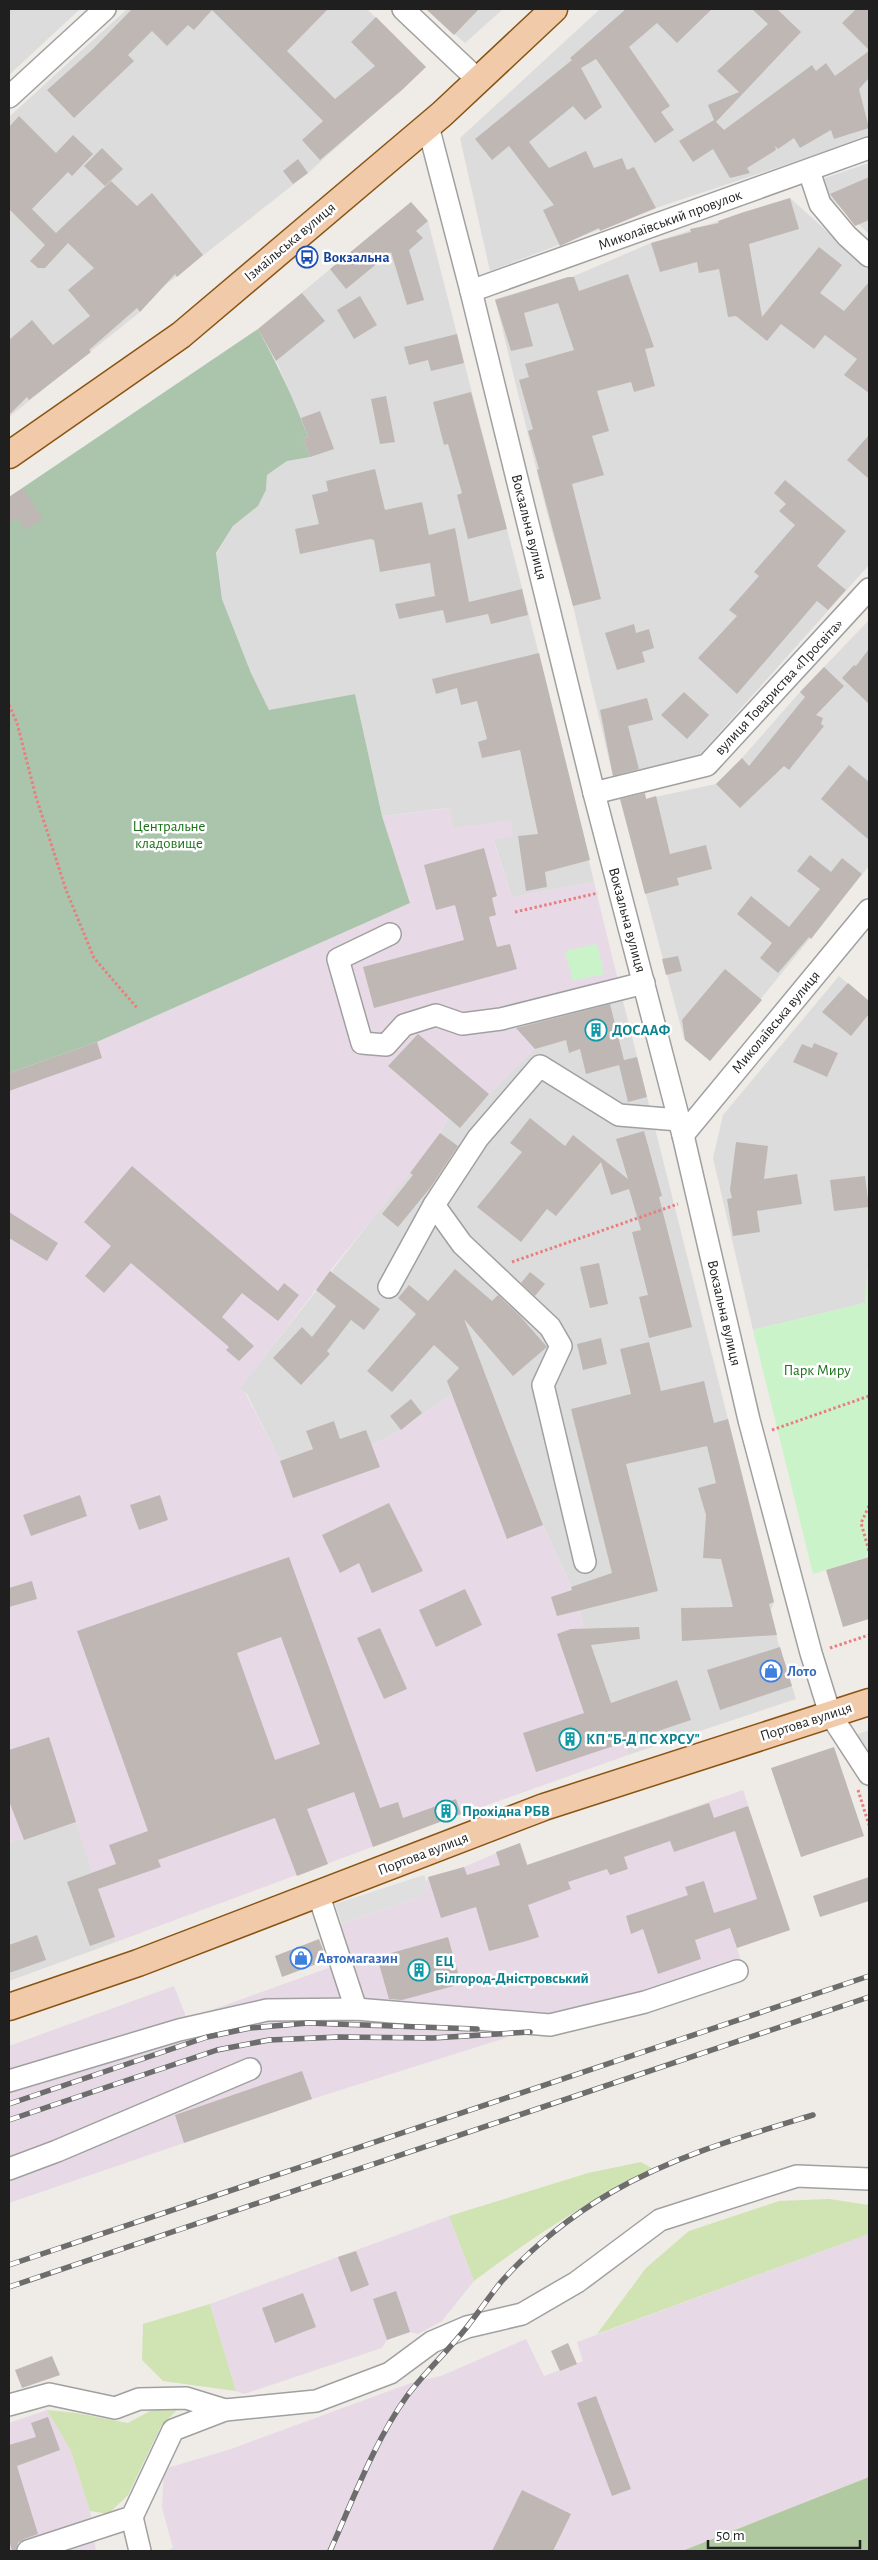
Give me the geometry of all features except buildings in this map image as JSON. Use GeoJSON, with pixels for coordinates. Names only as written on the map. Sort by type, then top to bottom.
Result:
{"type":"FeatureCollection","features":[{"type":"Feature","properties":{"kind":"main road","name":"Ізмаїльська вулиця"},"geometry":{"type":"LineString","coordinates":[[9,455],[181,335],[428,126],[554,9]]}},
{"type":"Feature","properties":{"kind":"main road","name":"Портова вулиця"},"geometry":{"type":"LineString","coordinates":[[9,2007],[138,1963],[544,1807],[869,1702]]}},
{"type":"Feature","properties":{"kind":"street"},"geometry":{"type":"LineString","coordinates":[[9,97],[104,9]]}},
{"type":"Feature","properties":{"kind":"street"},"geometry":{"type":"LineString","coordinates":[[403,9],[478,80]]}},
{"type":"Feature","properties":{"kind":"street","name":"Вокзальна вулиця"},"geometry":{"type":"LineString","coordinates":[[428,126],[471,291],[618,888],[682,1128],[749,1420],[811,1653],[830,1714],[869,1774]]}},
{"type":"Feature","properties":{"kind":"street","name":"Миколаївський провулок"},"geometry":{"type":"LineString","coordinates":[[471,291],[869,148]]}},
{"type":"Feature","properties":{"kind":"street"},"geometry":{"type":"LineString","coordinates":[[809,171],[820,204],[847,236],[869,256]]}},
{"type":"Feature","properties":{"kind":"street","name":"вулиця Товариства «Просвіта»"},"geometry":{"type":"LineString","coordinates":[[594,793],[707,765],[869,589]]}},
{"type":"Feature","properties":{"kind":"street","name":"Миколаївська вулиця"},"geometry":{"type":"LineString","coordinates":[[682,1128],[869,910]]}},
{"type":"Feature","properties":{"kind":"street"},"geometry":{"type":"LineString","coordinates":[[390,934],[338,959],[362,1043],[386,1045],[404,1025],[436,1015],[462,1024],[491,1020],[644,983]]}},
{"type":"Feature","properties":{"kind":"street"},"geometry":{"type":"LineString","coordinates":[[389,1287],[434,1205],[478,1138],[540,1066],[619,1115],[682,1128]]}},
{"type":"Feature","properties":{"kind":"street"},"geometry":{"type":"LineString","coordinates":[[434,1205],[462,1244],[550,1327],[561,1346],[544,1385],[586,1562]]}},
{"type":"Feature","properties":{"kind":"street"},"geometry":{"type":"LineString","coordinates":[[318,1893],[356,2009]]}},
{"type":"Feature","properties":{"kind":"street"},"geometry":{"type":"LineString","coordinates":[[9,2081],[179,2030],[268,2010],[356,2009],[550,2025],[645,2002],[737,1971]]}},
{"type":"Feature","properties":{"kind":"street"},"geometry":{"type":"LineString","coordinates":[[9,2169],[57,2151],[250,2069]]}},
{"type":"Feature","properties":{"kind":"street"},"geometry":{"type":"LineString","coordinates":[[140,2551],[132,2518],[173,2430],[225,2410],[316,2401],[390,2373],[432,2342],[466,2328],[522,2314],[576,2282],[660,2220],[797,2176],[869,2179]]}},
{"type":"Feature","properties":{"kind":"street"},"geometry":{"type":"LineString","coordinates":[[9,2405],[49,2394],[114,2408],[139,2398],[186,2398],[225,2410]]}},
{"type":"Feature","properties":{"kind":"street"},"geometry":{"type":"LineString","coordinates":[[28,2551],[132,2518]]}},
{"type":"Feature","properties":{"kind":"path"},"geometry":{"type":"LineString","coordinates":[[9,705],[17,723],[36,797],[66,890],[94,958],[138,1009]]}},
{"type":"Feature","properties":{"kind":"path"},"geometry":{"type":"LineString","coordinates":[[515,912],[618,888]]}},
{"type":"Feature","properties":{"kind":"path"},"geometry":{"type":"LineString","coordinates":[[491,1270],[576,1238],[698,1198]]}},
{"type":"Feature","properties":{"kind":"path"},"geometry":{"type":"LineString","coordinates":[[769,1431],[869,1396]]}},
{"type":"Feature","properties":{"kind":"path"},"geometry":{"type":"LineString","coordinates":[[869,1506],[861,1523],[869,1551]]}},
{"type":"Feature","properties":{"kind":"path"},"geometry":{"type":"LineString","coordinates":[[826,1649],[869,1635]]}},
{"type":"Feature","properties":{"kind":"shaded area"},"geometry":{"type":"Polygon","coordinates":[[[9,9],[80,9],[9,75],[9,9]]]}},
{"type":"Feature","properties":{"kind":"shaded area"},"geometry":{"type":"Polygon","coordinates":[[[127,9],[367,9],[426,67],[308,173],[163,287],[140,312],[9,417],[9,117],[127,9]]]}},
{"type":"Feature","properties":{"kind":"shaded area"},"geometry":{"type":"Polygon","coordinates":[[[426,9],[503,9],[465,43],[426,9]]]}},
{"type":"Feature","properties":{"kind":"shaded area"},"geometry":{"type":"Polygon","coordinates":[[[600,9],[869,9],[869,137],[656,208],[490,271],[460,138],[600,9]]]}},
{"type":"Feature","properties":{"kind":"shaded area"},"geometry":{"type":"Polygon","coordinates":[[[869,163],[869,234],[827,195],[822,179],[869,163]]]}},
{"type":"Feature","properties":{"kind":"shaded area"},"geometry":{"type":"Polygon","coordinates":[[[790,198],[869,269],[869,565],[700,754],[613,777],[573,606],[547,513],[495,299],[574,276],[651,243],[790,198]]]}},
{"type":"Feature","properties":{"kind":"shaded area"},"geometry":{"type":"Polygon","coordinates":[[[411,202],[428,221],[553,709],[594,882],[512,897],[493,838],[453,828],[448,808],[382,816],[355,694],[269,711],[251,673],[222,599],[216,554],[233,526],[258,506],[266,490],[267,475],[287,461],[303,439],[308,437],[279,367],[258,329],[411,202]]]}},
{"type":"Feature","properties":{"kind":"shaded area"},"geometry":{"type":"Polygon","coordinates":[[[869,620],[869,866],[710,1061],[684,1039],[622,804],[716,784],[869,620]]]}},
{"type":"Feature","properties":{"kind":"shaded area"},"geometry":{"type":"Polygon","coordinates":[[[449,808],[453,828],[511,820],[513,837],[493,839],[512,897],[594,882],[622,997],[516,1028],[535,1049],[489,1094],[460,1128],[448,1118],[440,1133],[410,1173],[330,1271],[240,1389],[246,1394],[280,1461],[313,1449],[306,1431],[334,1421],[340,1439],[366,1430],[372,1445],[401,1430],[484,1371],[543,1525],[568,1579],[628,1755],[437,1823],[116,1942],[76,1823],[9,1843],[9,1073],[97,1042],[410,903],[382,816],[449,808]]]}},
{"type":"Feature","properties":{"kind":"shaded area"},"geometry":{"type":"Polygon","coordinates":[[[839,976],[869,1001],[869,1254],[865,1303],[753,1330],[713,1158],[723,1115],[839,976]]]}},
{"type":"Feature","properties":{"kind":"shaded area"},"geometry":{"type":"Polygon","coordinates":[[[622,997],[774,1602],[771,1610],[778,1642],[796,1699],[628,1755],[568,1579],[543,1525],[484,1371],[401,1430],[372,1445],[340,1439],[334,1421],[313,1449],[280,1461],[247,1394],[239,1389],[440,1133],[448,1118],[460,1127],[489,1094],[534,1049],[515,1028],[622,997]]]}},
{"type":"Feature","properties":{"kind":"shaded area"},"geometry":{"type":"Polygon","coordinates":[[[869,1730],[869,1793],[850,1737],[869,1730]]]}},
{"type":"Feature","properties":{"kind":"shaded area"},"geometry":{"type":"Polygon","coordinates":[[[743,1790],[790,1930],[737,1948],[742,1963],[312,2099],[9,2203],[9,2046],[174,1986],[187,2019],[334,1966],[322,1931],[423,1896],[428,1877],[464,1867],[520,1843],[528,1865],[743,1790]]]}},
{"type":"Feature","properties":{"kind":"shaded area"},"geometry":{"type":"Polygon","coordinates":[[[76,1822],[116,1942],[9,1981],[9,1843],[76,1822]]]}},
{"type":"Feature","properties":{"kind":"shaded area"},"geometry":{"type":"Polygon","coordinates":[[[424,1875],[427,1883],[423,1896],[342,1924],[335,1904],[424,1875]]]}},
{"type":"Feature","properties":{"kind":"shaded area"},"geometry":{"type":"Polygon","coordinates":[[[449,2216],[474,2281],[442,2321],[418,2334],[410,2332],[387,2340],[382,2348],[244,2394],[236,2391],[210,2304],[449,2216]]]}},
{"type":"Feature","properties":{"kind":"shaded area"},"geometry":{"type":"Polygon","coordinates":[[[869,2234],[869,2477],[682,2551],[167,2551],[173,2548],[162,2508],[164,2469],[231,2449],[411,2383],[441,2376],[526,2339],[544,2376],[583,2361],[577,2342],[869,2234]]]}},
{"type":"Feature","properties":{"kind":"shaded area"},"geometry":{"type":"Polygon","coordinates":[[[47,2410],[71,2451],[90,2511],[96,2551],[9,2551],[9,2423],[47,2410]]]}},
{"type":"Feature","properties":{"kind":"green space","name":"Центральне кладовище"},"geometry":{"type":"Polygon","coordinates":[[[258,329],[303,423],[308,437],[303,439],[310,457],[287,461],[267,475],[266,490],[258,506],[233,526],[216,553],[222,599],[251,673],[269,710],[355,694],[382,816],[410,903],[97,1042],[9,1073],[9,497],[258,329]]]}},
{"type":"Feature","properties":{"kind":"green space"},"geometry":{"type":"Polygon","coordinates":[[[597,944],[604,974],[573,981],[565,951],[597,944]]]}},
{"type":"Feature","properties":{"kind":"green space","name":"Парк Миру"},"geometry":{"type":"Polygon","coordinates":[[[869,1254],[869,1541],[867,1557],[813,1574],[753,1330],[865,1303],[869,1254]]]}},
{"type":"Feature","properties":{"kind":"green space"},"geometry":{"type":"Polygon","coordinates":[[[641,2162],[653,2169],[561,2220],[474,2281],[449,2216],[588,2173],[641,2162]]]}},
{"type":"Feature","properties":{"kind":"green space"},"geometry":{"type":"Polygon","coordinates":[[[829,2199],[869,2205],[869,2234],[597,2334],[646,2268],[689,2231],[779,2201],[829,2199]]]}},
{"type":"Feature","properties":{"kind":"green space"},"geometry":{"type":"Polygon","coordinates":[[[210,2304],[236,2391],[163,2381],[142,2360],[143,2324],[210,2304]]]}},
{"type":"Feature","properties":{"kind":"green space"},"geometry":{"type":"Polygon","coordinates":[[[47,2410],[76,2413],[128,2423],[152,2410],[177,2410],[161,2426],[128,2495],[108,2514],[90,2511],[71,2451],[47,2410]]]}},
{"type":"Feature","properties":{"kind":"green space"},"geometry":{"type":"Polygon","coordinates":[[[869,2477],[869,2551],[682,2551],[869,2477]]]}},
{"type":"Feature","properties":{"kind":"railway"},"geometry":{"type":"LineString","coordinates":[[9,2265],[869,1976]]}},
{"type":"Feature","properties":{"kind":"railway"},"geometry":{"type":"LineString","coordinates":[[9,2287],[869,1997]]}},
{"type":"Feature","properties":{"kind":"railway"},"geometry":{"type":"LineString","coordinates":[[9,2104],[207,2037],[250,2028],[308,2023],[477,2029]]}},
{"type":"Feature","properties":{"kind":"railway"},"geometry":{"type":"LineString","coordinates":[[9,2120],[217,2050],[269,2040],[339,2037],[433,2038],[530,2032]]}},
{"type":"Feature","properties":{"kind":"railway"},"geometry":{"type":"LineString","coordinates":[[330,2551],[374,2452],[384,2432],[407,2396],[460,2336],[501,2282],[539,2245],[597,2201],[636,2179],[685,2157],[813,2115]]}},
{"type":"Feature","properties":{"kind":"place","name":"Вокзальна"},"geometry":{"type":"Point","coordinates":[307,257]}},
{"type":"Feature","properties":{"kind":"place","name":"ДОСААФ"},"geometry":{"type":"Point","coordinates":[596,1030]}},
{"type":"Feature","properties":{"kind":"place","name":"Лото"},"geometry":{"type":"Point","coordinates":[771,1671]}},
{"type":"Feature","properties":{"kind":"place","name":"КП \"Б-Д ПС ХРСУ\""},"geometry":{"type":"Point","coordinates":[570,1739]}},
{"type":"Feature","properties":{"kind":"place","name":"Прохідна РБВ"},"geometry":{"type":"Point","coordinates":[446,1811]}},
{"type":"Feature","properties":{"kind":"place","name":"Автомагазин"},"geometry":{"type":"Point","coordinates":[301,1958]}},
{"type":"Feature","properties":{"kind":"place","name":"ЕЦ Білгород-Дністровський"},"geometry":{"type":"Point","coordinates":[419,1970]}}]}
